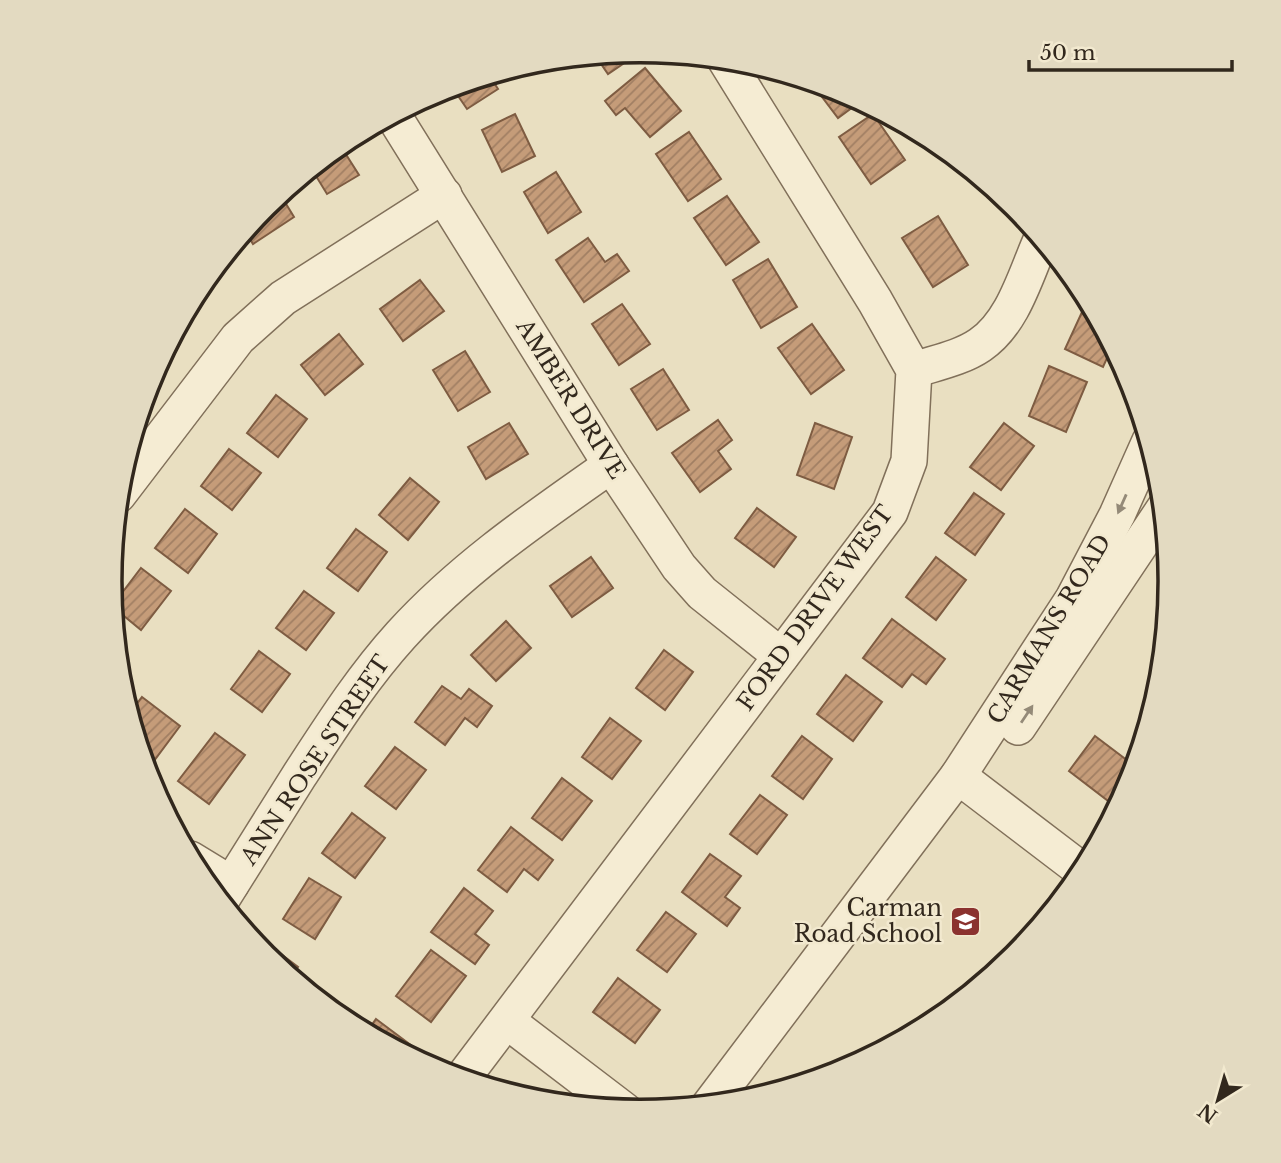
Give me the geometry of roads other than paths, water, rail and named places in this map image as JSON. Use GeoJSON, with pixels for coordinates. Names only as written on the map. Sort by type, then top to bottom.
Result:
{"type":"FeatureCollection","features":[{"type":"Feature","properties":{"kind":"street"},"geometry":{"type":"LineString","coordinates":[[733,71],[875,301],[914,370],[951,359],[979,346],[994,332],[1011,308],[1037,249]]}},
{"type":"Feature","properties":{"kind":"street","name":"AMBER DRIVE"},"geometry":{"type":"LineString","coordinates":[[398,123],[611,465],[687,576],[702,593],[781,656]]}},
{"type":"Feature","properties":{"kind":"street"},"geometry":{"type":"LineString","coordinates":[[133,475],[238,338],[283,298],[444,195]]}},
{"type":"Feature","properties":{"kind":"street","name":"FORD DRIVE WEST"},"geometry":{"type":"LineString","coordinates":[[469,1070],[890,512],[909,461],[914,370]]}},
{"type":"Feature","properties":{"kind":"street","name":"CARMANS ROAD"},"geometry":{"type":"LineString","coordinates":[[717,1094],[958,776],[1073,599],[1117,516],[1143,456]]}},
{"type":"Feature","properties":{"kind":"street","name":"ANN ROSE STREET"},"geometry":{"type":"LineString","coordinates":[[225,892],[329,729],[360,684],[401,635],[466,571],[517,530],[611,465]]}},
{"type":"Feature","properties":{"kind":"street","name":"CARMANS ROAD"},"geometry":{"type":"LineString","coordinates":[[958,776],[1018,727],[1156,521]]}},
{"type":"Feature","properties":{"kind":"street"},"geometry":{"type":"LineString","coordinates":[[958,776],[1075,865]]}},
{"type":"Feature","properties":{"kind":"street"},"geometry":{"type":"LineString","coordinates":[[507,1021],[609,1099]]}},
{"type":"Feature","properties":{"kind":"place","name":"Carman Road School"},"geometry":{"type":"Point","coordinates":[965,921]}}]}
